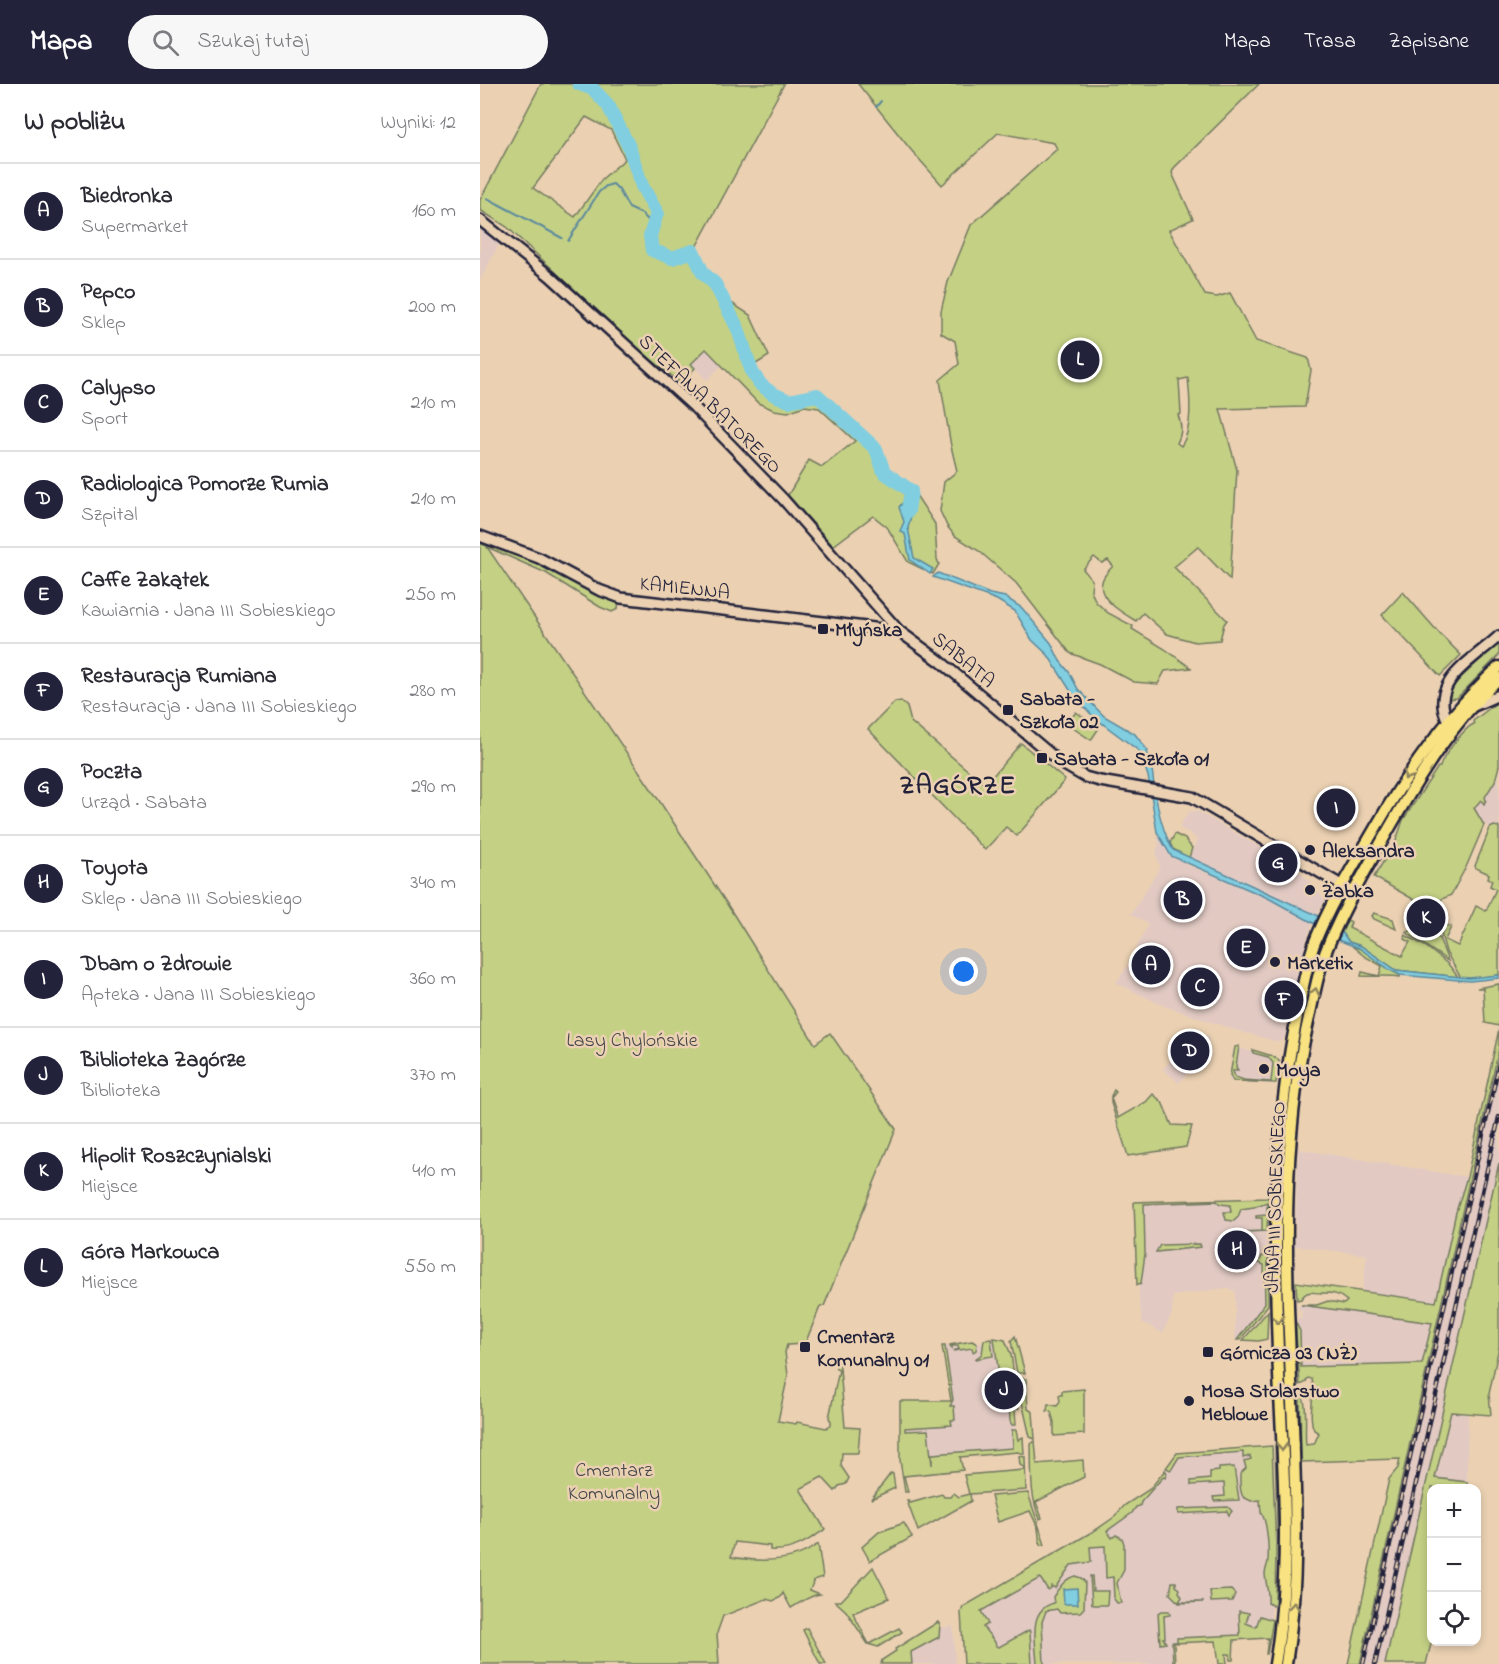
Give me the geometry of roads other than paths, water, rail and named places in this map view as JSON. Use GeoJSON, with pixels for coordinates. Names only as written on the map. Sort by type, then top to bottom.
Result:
{"type":"FeatureCollection","features":[{"type":"Feature","properties":{"kind":"main road","name":"JANA III SOBIESKIEGO"},"geometry":{"type":"LineString","coordinates":[[1275,1664],[1284,1602],[1286,1548],[1277,1315],[1279,1160],[1282,1108],[1290,1053],[1307,969],[1319,932],[1343,885],[1401,785],[1448,721],[1499,667]]}},
{"type":"Feature","properties":{"kind":"main road","name":"JANA III SOBIESKIEGO"},"geometry":{"type":"LineString","coordinates":[[1286,1664],[1293,1618],[1296,1573],[1288,1284],[1293,1106],[1302,1051],[1320,969],[1336,926],[1353,892],[1429,762],[1472,707],[1499,678]]}},
{"type":"Feature","properties":{"kind":"street","name":"STEFANA BATOREGO"},"geometry":{"type":"LineString","coordinates":[[480,220],[550,276],[694,407],[783,499],[899,631]]}},
{"type":"Feature","properties":{"kind":"street","name":"KAMIENNA"},"geometry":{"type":"LineString","coordinates":[[480,536],[539,558],[599,590],[621,598],[899,631]]}},
{"type":"Feature","properties":{"kind":"street","name":"SABATA"},"geometry":{"type":"LineString","coordinates":[[899,631],[940,661],[1061,763],[1092,779],[1192,797],[1353,892]]}},
{"type":"Feature","properties":{"kind":"street"},"geometry":{"type":"LineString","coordinates":[[1448,721],[1442,701],[1448,682],[1499,636]]}},
{"type":"Feature","properties":{"kind":"street"},"geometry":{"type":"LineString","coordinates":[[1472,707],[1499,695]]}},
{"type":"Feature","properties":{"kind":"water"},"geometry":{"type":"Polygon","coordinates":[[[909,494],[912,495],[911,501],[914,503],[908,528],[914,558],[933,569],[930,574],[910,560],[905,534],[900,531],[904,522],[899,507],[905,500],[908,500],[909,494]]]}},
{"type":"Feature","properties":{"kind":"water"},"geometry":{"type":"Polygon","coordinates":[[[938,573],[990,594],[1005,597],[1022,608],[1051,643],[1078,689],[1104,716],[1135,734],[1148,751],[1160,819],[1173,850],[1319,916],[1315,924],[1268,898],[1171,856],[1157,832],[1148,776],[1139,751],[1095,718],[1075,698],[1048,655],[1032,640],[1015,611],[997,600],[933,577],[938,573]]]}},
{"type":"Feature","properties":{"kind":"water"},"geometry":{"type":"Polygon","coordinates":[[[1342,932],[1349,942],[1361,946],[1396,970],[1469,978],[1499,975],[1499,978],[1470,981],[1400,975],[1359,948],[1338,940],[1342,932]]]}},
{"type":"Feature","properties":{"kind":"water"},"geometry":{"type":"Polygon","coordinates":[[[1077,1588],[1078,1604],[1064,1604],[1063,1589],[1077,1588]]]}},
{"type":"Feature","properties":{"kind":"waterway"},"geometry":{"type":"LineString","coordinates":[[579,84],[593,89],[608,105],[629,147],[642,186],[657,213],[650,236],[652,250],[672,258],[693,251],[703,273],[715,284],[738,329],[752,372],[761,385],[773,394],[789,401],[817,395],[876,449],[884,472],[911,491],[908,511]]}},
{"type":"Feature","properties":{"kind":"waterway"},"geometry":{"type":"LineString","coordinates":[[876,107],[881,101]]}},
{"type":"Feature","properties":{"kind":"waterway"},"geometry":{"type":"LineString","coordinates":[[568,241],[599,192],[613,184],[629,208],[642,214],[653,225]]}},
{"type":"Feature","properties":{"kind":"waterway"},"geometry":{"type":"LineString","coordinates":[[487,198],[562,238]]}},
{"type":"Feature","properties":{"kind":"railway"},"geometry":{"type":"LineString","coordinates":[[1363,1664],[1499,1064]]}},
{"type":"Feature","properties":{"kind":"railway"},"geometry":{"type":"LineString","coordinates":[[1375,1664],[1499,1117]]}},
{"type":"Feature","properties":{"kind":"place","name":"Góra Markowca"},"geometry":{"type":"Point","coordinates":[1080,360]}},
{"type":"Feature","properties":{"kind":"place","name":"Młyńska"},"geometry":{"type":"Point","coordinates":[823,629]}},
{"type":"Feature","properties":{"kind":"place","name":"Sabata - Szkoła 02"},"geometry":{"type":"Point","coordinates":[1008,710]}},
{"type":"Feature","properties":{"kind":"place","name":"Sabata - Szkoła 01"},"geometry":{"type":"Point","coordinates":[1042,758]}},
{"type":"Feature","properties":{"kind":"place","name":"Dbam o Zdrowie"},"geometry":{"type":"Point","coordinates":[1336,808]}},
{"type":"Feature","properties":{"kind":"place","name":"Aleksandra"},"geometry":{"type":"Point","coordinates":[1310,850]}},
{"type":"Feature","properties":{"kind":"place","name":"Poczta"},"geometry":{"type":"Point","coordinates":[1278,863]}},
{"type":"Feature","properties":{"kind":"place","name":"Żabka"},"geometry":{"type":"Point","coordinates":[1310,890]}},
{"type":"Feature","properties":{"kind":"place","name":"Pepco"},"geometry":{"type":"Point","coordinates":[1183,900]}},
{"type":"Feature","properties":{"kind":"place","name":"Hipolit Roszczynialski"},"geometry":{"type":"Point","coordinates":[1426,918]}},
{"type":"Feature","properties":{"kind":"place","name":"Caffe Zakątek"},"geometry":{"type":"Point","coordinates":[1246,948]}},
{"type":"Feature","properties":{"kind":"place","name":"Marketix"},"geometry":{"type":"Point","coordinates":[1275,962]}},
{"type":"Feature","properties":{"kind":"place","name":"Biedronka"},"geometry":{"type":"Point","coordinates":[1151,965]}},
{"type":"Feature","properties":{"kind":"place","name":"Calypso"},"geometry":{"type":"Point","coordinates":[1200,987]}},
{"type":"Feature","properties":{"kind":"place","name":"Restauracja Rumiana"},"geometry":{"type":"Point","coordinates":[1284,1000]}},
{"type":"Feature","properties":{"kind":"place","name":"Radiologica Pomorze Rumia"},"geometry":{"type":"Point","coordinates":[1190,1051]}},
{"type":"Feature","properties":{"kind":"place","name":"Moya"},"geometry":{"type":"Point","coordinates":[1264,1069]}},
{"type":"Feature","properties":{"kind":"place","name":"Toyota"},"geometry":{"type":"Point","coordinates":[1237,1250]}},
{"type":"Feature","properties":{"kind":"place","name":"Cmentarz Komunalny 01"},"geometry":{"type":"Point","coordinates":[805,1347]}},
{"type":"Feature","properties":{"kind":"place","name":"Górnicza 03 (NŻ)"},"geometry":{"type":"Point","coordinates":[1208,1352]}},
{"type":"Feature","properties":{"kind":"place","name":"Biblioteka Zagórze"},"geometry":{"type":"Point","coordinates":[1004,1390]}},
{"type":"Feature","properties":{"kind":"place","name":"Mosa Stolarstwo Meblowe"},"geometry":{"type":"Point","coordinates":[1189,1401]}},
{"type":"Feature","properties":{"kind":"district","name":"ZAGÓRZE"},"geometry":{"type":"Point","coordinates":[958,784]}},
{"type":"Feature","properties":{"kind":"park label","name":"Lasy Chylońskie"},"geometry":{"type":"Point","coordinates":[632,1039]}},
{"type":"Feature","properties":{"kind":"park label","name":"Cmentarz Komunalny"},"geometry":{"type":"Point","coordinates":[614,1480]}}]}
